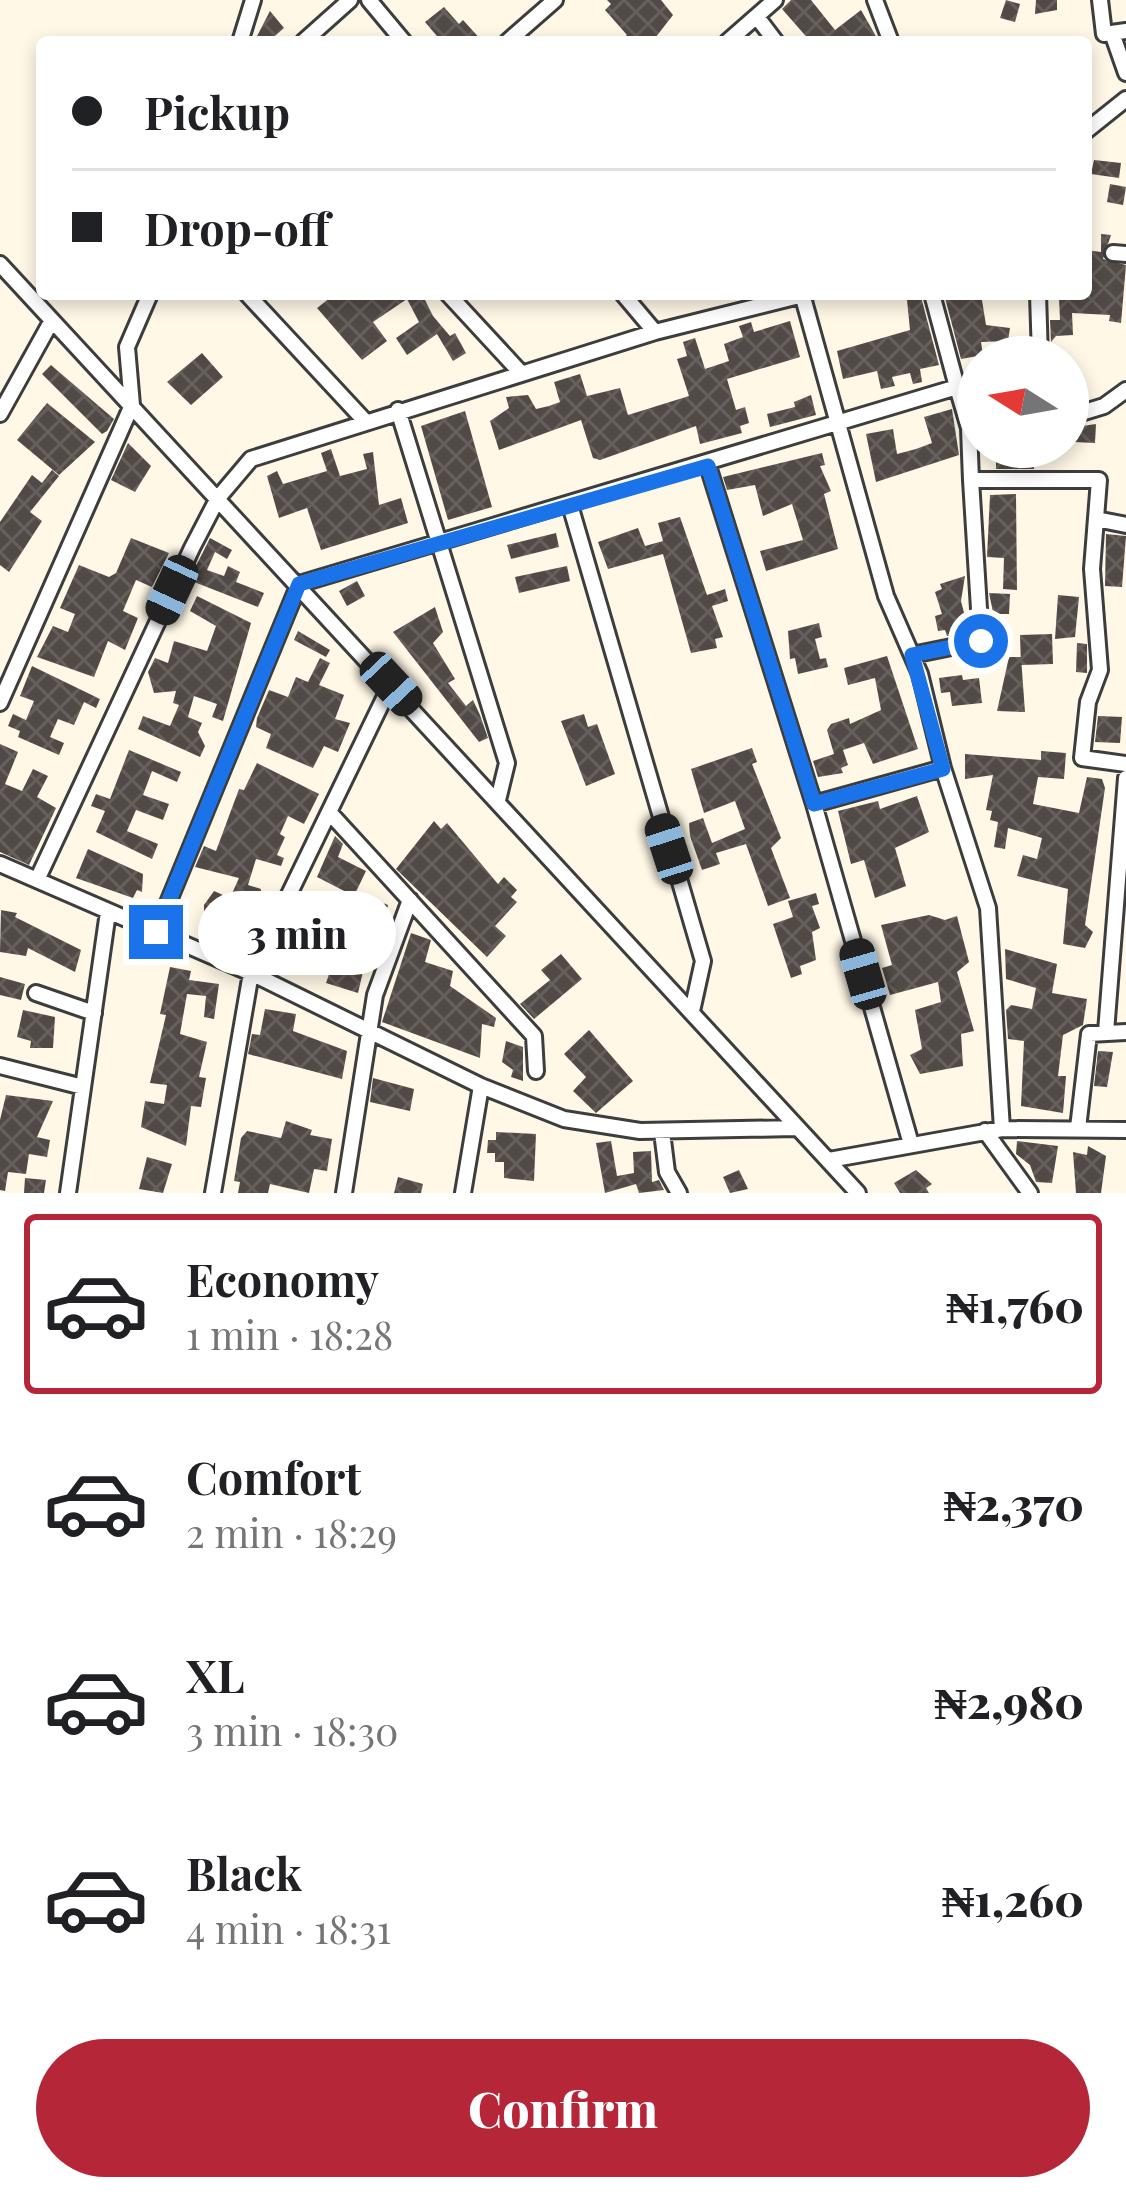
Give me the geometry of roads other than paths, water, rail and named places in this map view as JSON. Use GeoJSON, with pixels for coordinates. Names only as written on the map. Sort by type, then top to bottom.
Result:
{"type":"FeatureCollection","features":[{"type":"Feature","properties":{"kind":"street"},"geometry":{"type":"LineString","coordinates":[[242,36],[253,0]]}},
{"type":"Feature","properties":{"kind":"street"},"geometry":{"type":"LineString","coordinates":[[310,36],[350,0]]}},
{"type":"Feature","properties":{"kind":"street"},"geometry":{"type":"LineString","coordinates":[[369,0],[399,36]]}},
{"type":"Feature","properties":{"kind":"street"},"geometry":{"type":"LineString","coordinates":[[514,36],[555,0]]}},
{"type":"Feature","properties":{"kind":"street"},"geometry":{"type":"LineString","coordinates":[[734,36],[775,0]]}},
{"type":"Feature","properties":{"kind":"street"},"geometry":{"type":"LineString","coordinates":[[874,0],[889,36]]}},
{"type":"Feature","properties":{"kind":"street"},"geometry":{"type":"LineString","coordinates":[[1100,0],[1104,34],[1119,32],[1126,73]]}},
{"type":"Feature","properties":{"kind":"street"},"geometry":{"type":"LineString","coordinates":[[757,17],[771,36]]}},
{"type":"Feature","properties":{"kind":"street"},"geometry":{"type":"LineString","coordinates":[[1092,126],[1126,99]]}},
{"type":"Feature","properties":{"kind":"street"},"geometry":{"type":"LineString","coordinates":[[0,263],[858,1193]]}},
{"type":"Feature","properties":{"kind":"street"},"geometry":{"type":"LineString","coordinates":[[0,704],[132,404],[127,347],[147,300]]}},
{"type":"Feature","properties":{"kind":"street"},"geometry":{"type":"LineString","coordinates":[[253,300],[365,422]]}},
{"type":"Feature","properties":{"kind":"street"},"geometry":{"type":"LineString","coordinates":[[454,300],[521,373]]}},
{"type":"Feature","properties":{"kind":"street"},"geometry":{"type":"LineString","coordinates":[[628,300],[656,332]]}},
{"type":"Feature","properties":{"kind":"street"},"geometry":{"type":"LineString","coordinates":[[37,880],[218,498],[251,459],[656,332],[784,300]]}},
{"type":"Feature","properties":{"kind":"street"},"geometry":{"type":"LineString","coordinates":[[805,300],[886,596],[912,655],[988,908],[1002,1129]]}},
{"type":"Feature","properties":{"kind":"street"},"geometry":{"type":"LineString","coordinates":[[299,584],[708,466],[957,387],[934,300]]}},
{"type":"Feature","properties":{"kind":"street"},"geometry":{"type":"LineString","coordinates":[[1038,300],[1039,336]]}},
{"type":"Feature","properties":{"kind":"street"},"geometry":{"type":"LineString","coordinates":[[0,414],[51,322]]}},
{"type":"Feature","properties":{"kind":"street"},"geometry":{"type":"LineString","coordinates":[[1089,411],[1126,390]]}},
{"type":"Feature","properties":{"kind":"street"},"geometry":{"type":"LineString","coordinates":[[398,410],[507,763],[498,800]]}},
{"type":"Feature","properties":{"kind":"street"},"geometry":{"type":"LineString","coordinates":[[708,466],[814,804],[911,1144]]}},
{"type":"Feature","properties":{"kind":"street"},"geometry":{"type":"LineString","coordinates":[[912,655],[981,641],[972,468]]}},
{"type":"Feature","properties":{"kind":"street"},"geometry":{"type":"LineString","coordinates":[[971,479],[1099,480],[1092,569],[1100,670],[1088,702],[1082,758],[1126,764]]}},
{"type":"Feature","properties":{"kind":"street"},"geometry":{"type":"LineString","coordinates":[[570,505],[703,961],[692,1011]]}},
{"type":"Feature","properties":{"kind":"street"},"geometry":{"type":"LineString","coordinates":[[1096,519],[1126,525]]}},
{"type":"Feature","properties":{"kind":"street"},"geometry":{"type":"LineString","coordinates":[[156,932],[299,584]]}},
{"type":"Feature","properties":{"kind":"street"},"geometry":{"type":"LineString","coordinates":[[213,1193],[251,973],[391,684]]}},
{"type":"Feature","properties":{"kind":"street"},"geometry":{"type":"LineString","coordinates":[[814,804],[943,769]]}},
{"type":"Feature","properties":{"kind":"street"},"geometry":{"type":"LineString","coordinates":[[1106,1032],[1126,778]]}},
{"type":"Feature","properties":{"kind":"street"},"geometry":{"type":"LineString","coordinates":[[329,812],[534,1036],[536,1071]]}},
{"type":"Feature","properties":{"kind":"street"},"geometry":{"type":"LineString","coordinates":[[0,864],[371,1028],[481,1086],[564,1119],[602,1129],[662,1132],[795,1128]]}},
{"type":"Feature","properties":{"kind":"street"},"geometry":{"type":"LineString","coordinates":[[344,1193],[380,979],[410,900]]}},
{"type":"Feature","properties":{"kind":"street"},"geometry":{"type":"LineString","coordinates":[[68,1193],[108,912]]}},
{"type":"Feature","properties":{"kind":"street"},"geometry":{"type":"LineString","coordinates":[[36,993],[94,1013]]}},
{"type":"Feature","properties":{"kind":"street"},"geometry":{"type":"LineString","coordinates":[[1078,1128],[1085,1042],[1095,1031],[1126,1032]]}},
{"type":"Feature","properties":{"kind":"street"},"geometry":{"type":"LineString","coordinates":[[0,1066],[83,1087]]}},
{"type":"Feature","properties":{"kind":"street"},"geometry":{"type":"LineString","coordinates":[[463,1193],[481,1086]]}},
{"type":"Feature","properties":{"kind":"street"},"geometry":{"type":"LineString","coordinates":[[829,1160],[1002,1129],[1126,1130]]}},
{"type":"Feature","properties":{"kind":"street"},"geometry":{"type":"LineString","coordinates":[[985,1131],[1030,1193]]}},
{"type":"Feature","properties":{"kind":"street"},"geometry":{"type":"LineString","coordinates":[[662,1132],[667,1172],[679,1193]]}}]}
